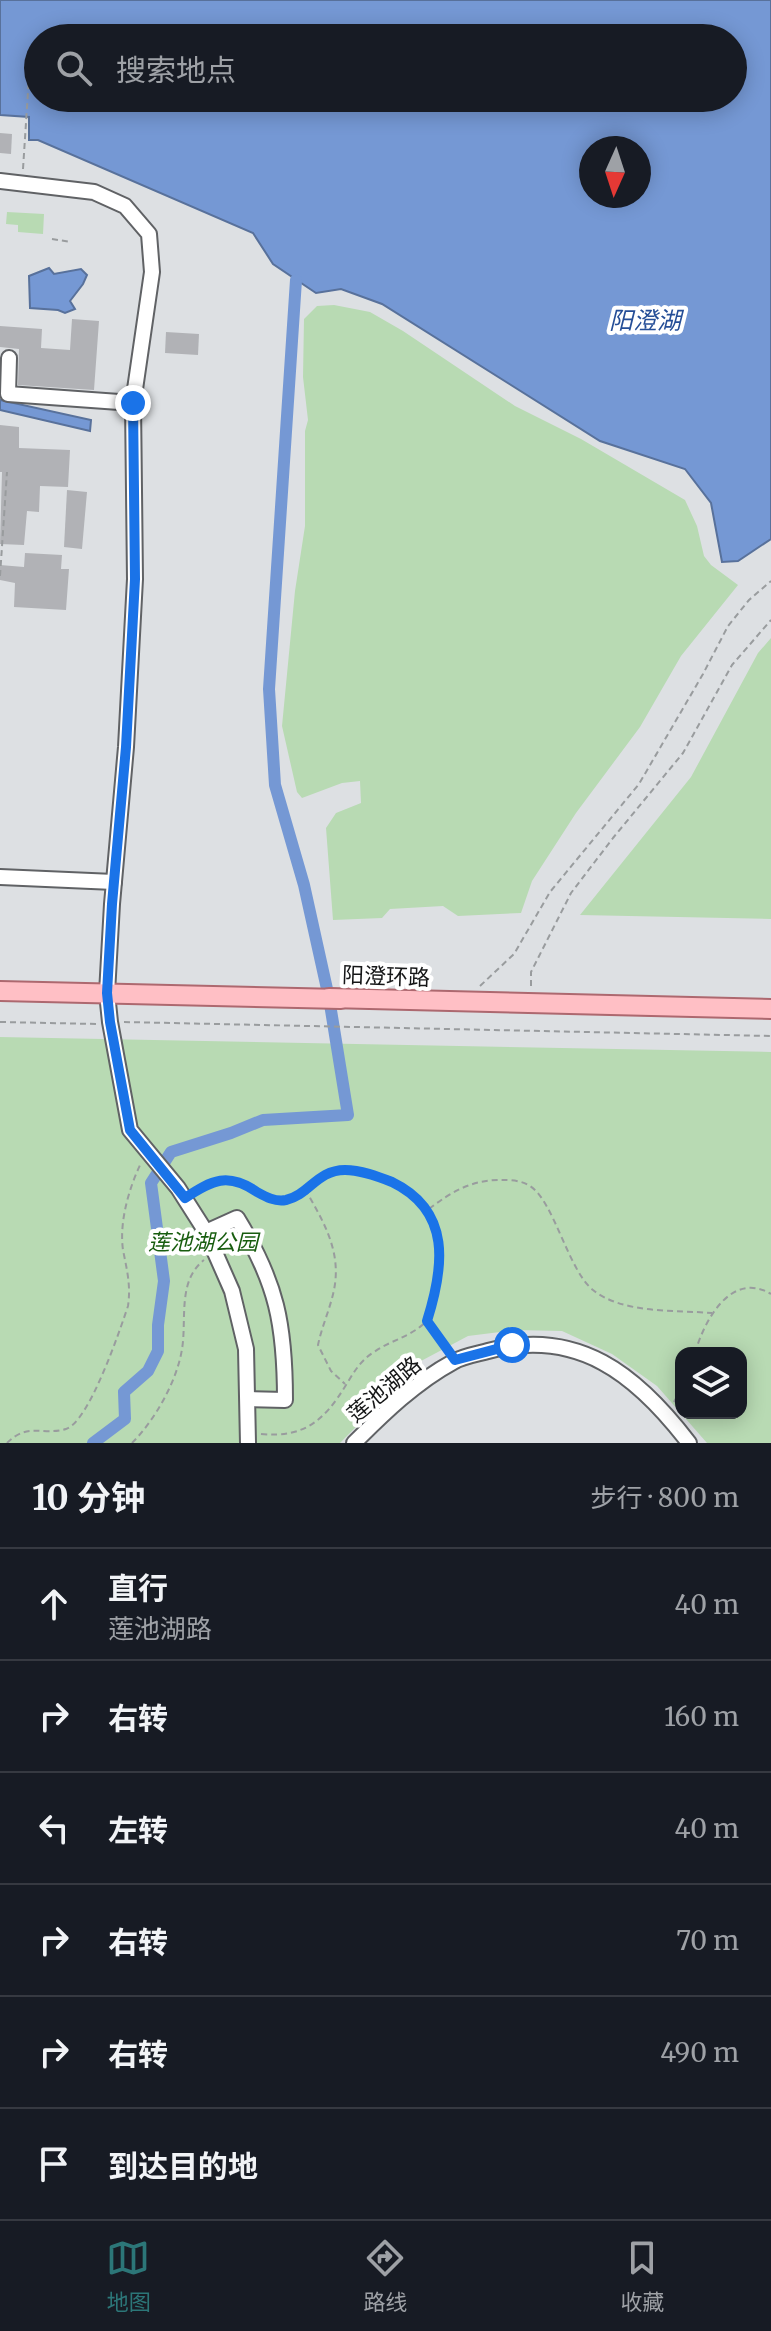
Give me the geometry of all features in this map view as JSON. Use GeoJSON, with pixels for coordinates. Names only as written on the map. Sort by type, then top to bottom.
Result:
{"type":"FeatureCollection","features":[{"type":"Feature","properties":{"kind":"main road","name":"阳澄环路"},"geometry":{"type":"LineString","coordinates":[[0,991],[771,1009]]}},
{"type":"Feature","properties":{"kind":"street"},"geometry":{"type":"LineString","coordinates":[[0,181],[94,192],[125,206],[149,234],[152,272],[133,403],[135,579],[107,993],[130,1130],[185,1198],[206,1232],[232,1291],[246,1349],[248,1438]]}},
{"type":"Feature","properties":{"kind":"street"},"geometry":{"type":"LineString","coordinates":[[9,358],[8,394],[133,403]]}},
{"type":"Feature","properties":{"kind":"street"},"geometry":{"type":"LineString","coordinates":[[0,877],[114,882]]}},
{"type":"Feature","properties":{"kind":"street"},"geometry":{"type":"LineString","coordinates":[[206,1232],[237,1218],[258,1252],[278,1305],[285,1349],[285,1400],[248,1399]]}},
{"type":"Feature","properties":{"kind":"street","name":"莲池湖路"},"geometry":{"type":"LineString","coordinates":[[354,1443],[388,1410],[455,1360],[512,1345],[567,1348],[616,1368],[633,1380],[667,1414],[689,1443]]}},
{"type":"Feature","properties":{"kind":"path"},"geometry":{"type":"LineString","coordinates":[[22,183],[27,112]]}},
{"type":"Feature","properties":{"kind":"path"},"geometry":{"type":"LineString","coordinates":[[52,239],[71,242]]}},
{"type":"Feature","properties":{"kind":"path"},"geometry":{"type":"LineString","coordinates":[[0,576],[7,472]]}},
{"type":"Feature","properties":{"kind":"path"},"geometry":{"type":"LineString","coordinates":[[478,987],[514,954],[550,892],[639,784],[728,626],[749,600],[771,581]]}},
{"type":"Feature","properties":{"kind":"path"},"geometry":{"type":"LineString","coordinates":[[531,1004],[531,972],[571,893],[683,753],[732,665],[771,620]]}},
{"type":"Feature","properties":{"kind":"path"},"geometry":{"type":"LineString","coordinates":[[0,1022],[771,1036]]}},
{"type":"Feature","properties":{"kind":"path"},"geometry":{"type":"LineString","coordinates":[[7,1443],[17,1433],[28,1430],[64,1430],[73,1426],[87,1406],[128,1306],[130,1292],[122,1229],[135,1175],[148,1152]]}},
{"type":"Feature","properties":{"kind":"path"},"geometry":{"type":"LineString","coordinates":[[185,1198],[208,1183],[231,1179],[268,1199],[287,1200],[320,1176],[343,1169],[374,1174],[403,1188],[428,1210],[439,1238],[441,1262],[438,1287],[427,1321],[413,1334],[374,1352],[355,1368],[328,1410],[295,1434],[248,1438]]}},
{"type":"Feature","properties":{"kind":"path"},"geometry":{"type":"LineString","coordinates":[[428,1210],[459,1187],[485,1180],[512,1180],[530,1186],[542,1201],[592,1289],[620,1303],[712,1313]]}},
{"type":"Feature","properties":{"kind":"path"},"geometry":{"type":"LineString","coordinates":[[305,1189],[332,1239],[335,1264],[335,1285],[318,1345],[331,1371],[346,1385]]}},
{"type":"Feature","properties":{"kind":"path"},"geometry":{"type":"LineString","coordinates":[[141,1443],[134,1442],[164,1398],[182,1351],[184,1295],[199,1264],[215,1252]]}},
{"type":"Feature","properties":{"kind":"path"},"geometry":{"type":"LineString","coordinates":[[698,1347],[720,1302],[738,1290],[760,1287],[771,1294]]}},
{"type":"Feature","properties":{"kind":"path"},"geometry":{"type":"LineString","coordinates":[[427,1321],[455,1360]]}},
{"type":"Feature","properties":{"kind":"path"},"geometry":{"type":"LineString","coordinates":[[667,1414],[675,1400]]}},
{"type":"Feature","properties":{"kind":"green space"},"geometry":{"type":"Polygon","coordinates":[[[7,212],[44,214],[43,234],[18,232],[18,225],[6,224],[7,212]]]}},
{"type":"Feature","properties":{"kind":"green space"},"geometry":{"type":"Polygon","coordinates":[[[334,305],[370,312],[515,406],[581,439],[685,500],[697,526],[704,556],[738,585],[681,656],[640,727],[576,813],[532,881],[521,913],[458,916],[443,906],[390,909],[382,918],[333,920],[326,828],[336,813],[361,803],[360,781],[342,783],[302,798],[297,792],[282,726],[295,591],[305,526],[305,431],[308,420],[303,377],[304,319],[317,306],[334,305]]]}},
{"type":"Feature","properties":{"kind":"green space"},"geometry":{"type":"Polygon","coordinates":[[[771,638],[771,919],[580,915],[691,777],[758,653],[771,638]]]}},
{"type":"Feature","properties":{"kind":"green space","name":"莲池湖公园"},"geometry":{"type":"Polygon","coordinates":[[[0,1037],[771,1052],[771,1443],[707,1443],[686,1419],[747,1419],[747,1347],[675,1347],[675,1407],[657,1386],[612,1354],[562,1331],[515,1330],[468,1336],[421,1361],[340,1443],[0,1443],[0,1037]]]}},
{"type":"Feature","properties":{"kind":"water","name":"阳澄湖"},"geometry":{"type":"Polygon","coordinates":[[[0,0],[771,0],[771,539],[738,561],[722,562],[711,503],[685,469],[600,441],[382,304],[341,289],[316,293],[273,264],[253,233],[38,140],[29,140],[29,117],[0,115],[0,0]]]}},
{"type":"Feature","properties":{"kind":"water"},"geometry":{"type":"Polygon","coordinates":[[[49,268],[54,274],[81,269],[87,275],[70,301],[75,309],[65,313],[30,308],[29,276],[49,268]]]}},
{"type":"Feature","properties":{"kind":"water"},"geometry":{"type":"Polygon","coordinates":[[[0,400],[91,420],[90,431],[0,410],[0,400]]]}},
{"type":"Feature","properties":{"kind":"building"},"geometry":{"type":"Polygon","coordinates":[[[0,133],[12,134],[11,154],[0,153],[0,133]]]}},
{"type":"Feature","properties":{"kind":"building"},"geometry":{"type":"Polygon","coordinates":[[[72,319],[99,321],[94,390],[18,385],[19,349],[0,347],[0,326],[42,329],[41,348],[70,350],[72,319]]]}},
{"type":"Feature","properties":{"kind":"building"},"geometry":{"type":"Polygon","coordinates":[[[166,332],[199,334],[198,355],[165,353],[166,332]]]}},
{"type":"Feature","properties":{"kind":"building"},"geometry":{"type":"Polygon","coordinates":[[[0,425],[19,427],[19,448],[70,450],[68,487],[40,486],[39,512],[27,511],[24,545],[0,544],[0,425]]]}},
{"type":"Feature","properties":{"kind":"building"},"geometry":{"type":"Polygon","coordinates":[[[67,490],[87,492],[82,549],[64,547],[67,490]]]}},
{"type":"Feature","properties":{"kind":"building"},"geometry":{"type":"Polygon","coordinates":[[[25,553],[62,555],[61,569],[69,569],[66,610],[14,607],[15,583],[0,580],[0,565],[24,567],[25,553]]]}},
{"type":"Feature","properties":{"kind":"waterway"},"geometry":{"type":"LineString","coordinates":[[93,1443],[125,1419],[124,1392],[148,1371],[158,1351],[164,1281],[151,1183],[171,1152],[263,1120],[348,1115],[329,998],[304,885],[275,785],[269,689],[296,280]]}},
{"type":"Feature","properties":{"kind":"route"},"geometry":{"type":"LineString","coordinates":[[133,403],[135,579],[107,993],[130,1130],[185,1198],[208,1183],[231,1179],[268,1199],[287,1200],[320,1176],[343,1169],[374,1174],[403,1188],[428,1210],[439,1238],[441,1262],[438,1287],[427,1321],[455,1360],[512,1345]]}}]}
